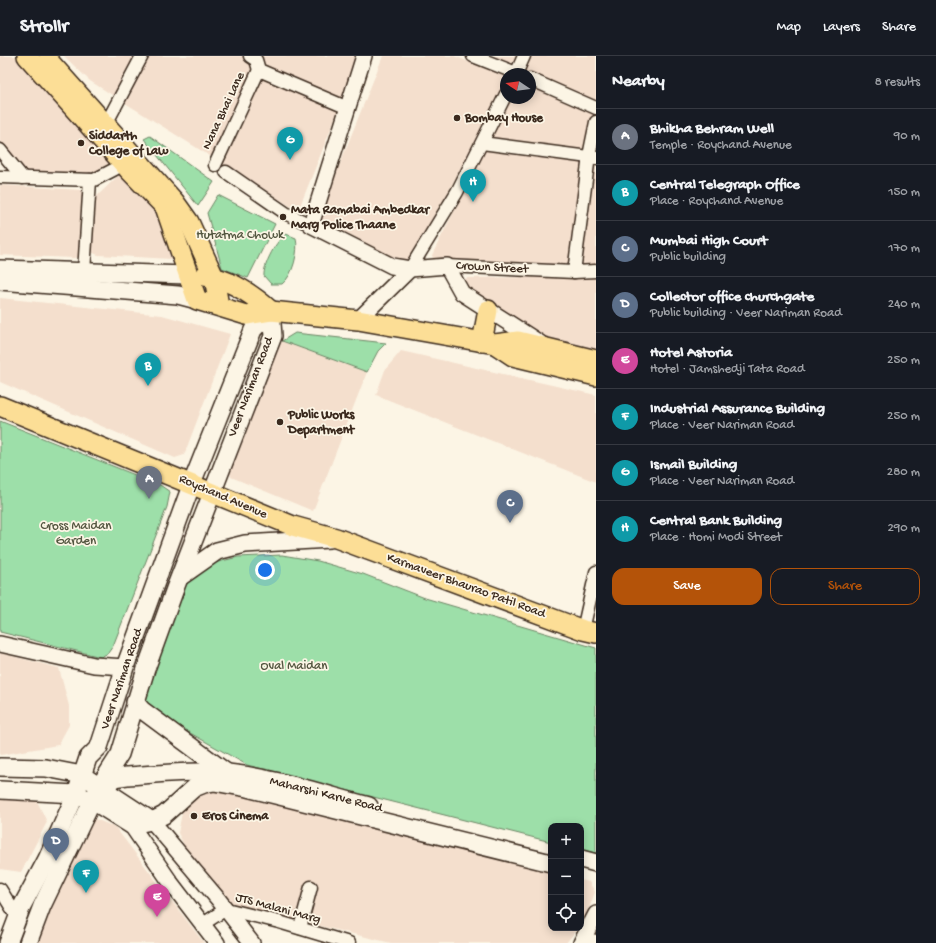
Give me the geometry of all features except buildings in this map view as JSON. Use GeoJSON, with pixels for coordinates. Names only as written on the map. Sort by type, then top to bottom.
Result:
{"type":"FeatureCollection","features":[{"type":"Feature","properties":{"kind":"main road"},"geometry":{"type":"LineString","coordinates":[[27,56],[128,169],[165,207],[196,300]]}},
{"type":"Feature","properties":{"kind":"main road"},"geometry":{"type":"LineString","coordinates":[[44,56],[174,201],[189,222],[214,277],[219,306]]}},
{"type":"Feature","properties":{"kind":"main road"},"geometry":{"type":"LineString","coordinates":[[0,269],[214,277],[254,296],[271,311]]}},
{"type":"Feature","properties":{"kind":"main road"},"geometry":{"type":"LineString","coordinates":[[0,281],[178,295],[246,315],[271,311],[358,320],[488,343],[518,341],[548,348],[590,367]]}},
{"type":"Feature","properties":{"kind":"main road"},"geometry":{"type":"LineString","coordinates":[[488,310],[488,343]]}},
{"type":"Feature","properties":{"kind":"main road","name":"Veer Nariman Road"},"geometry":{"type":"LineString","coordinates":[[8,943],[18,918],[47,859],[76,794],[88,758],[99,747],[125,667],[192,484],[253,330],[271,311]]}},
{"type":"Feature","properties":{"kind":"main road","name":"Veer Nariman Road"},"geometry":{"type":"LineString","coordinates":[[28,943],[42,906],[120,754],[136,702],[180,577],[211,492],[272,336],[271,311]]}},
{"type":"Feature","properties":{"kind":"main road"},"geometry":{"type":"LineString","coordinates":[[488,343],[513,356],[590,367]]}},
{"type":"Feature","properties":{"kind":"main road","name":"Roychand Avenue"},"geometry":{"type":"LineString","coordinates":[[0,406],[293,526],[336,538]]}},
{"type":"Feature","properties":{"kind":"main road"},"geometry":{"type":"LineString","coordinates":[[180,577],[217,551],[245,544],[336,538]]}},
{"type":"Feature","properties":{"kind":"main road","name":"Karmaveer Bhaurao Patil Road"},"geometry":{"type":"LineString","coordinates":[[336,538],[590,631]]}},
{"type":"Feature","properties":{"kind":"main road"},"geometry":{"type":"LineString","coordinates":[[136,702],[142,710],[227,773]]}},
{"type":"Feature","properties":{"kind":"main road"},"geometry":{"type":"LineString","coordinates":[[46,768],[88,758]]}},
{"type":"Feature","properties":{"kind":"main road"},"geometry":{"type":"LineString","coordinates":[[0,767],[46,768],[82,775],[131,825],[152,821]]}},
{"type":"Feature","properties":{"kind":"main road","name":"Maharshi Karve Road"},"geometry":{"type":"LineString","coordinates":[[99,793],[113,778],[127,776],[227,773],[279,783],[548,851]]}},
{"type":"Feature","properties":{"kind":"main road","name":"Maharshi Karve Road"},"geometry":{"type":"LineString","coordinates":[[152,821],[164,815],[194,788],[214,782],[247,788],[548,862]]}},
{"type":"Feature","properties":{"kind":"main road"},"geometry":{"type":"LineString","coordinates":[[0,790],[76,794],[99,793],[152,821]]}},
{"type":"Feature","properties":{"kind":"main road"},"geometry":{"type":"LineString","coordinates":[[584,860],[596,863]]}},
{"type":"Feature","properties":{"kind":"main road"},"geometry":{"type":"LineString","coordinates":[[584,871],[596,874]]}},
{"type":"Feature","properties":{"kind":"street"},"geometry":{"type":"LineString","coordinates":[[106,124],[142,56]]}},
{"type":"Feature","properties":{"kind":"street"},"geometry":{"type":"LineString","coordinates":[[250,56],[256,60],[259,70],[348,108]]}},
{"type":"Feature","properties":{"kind":"street"},"geometry":{"type":"LineString","coordinates":[[226,172],[287,214],[311,225],[364,56]]}},
{"type":"Feature","properties":{"kind":"street"},"geometry":{"type":"LineString","coordinates":[[473,56],[502,68]]}},
{"type":"Feature","properties":{"kind":"street"},"geometry":{"type":"LineString","coordinates":[[519,68],[524,56]]}},
{"type":"Feature","properties":{"kind":"street","name":"Nana Bhai Lane"},"geometry":{"type":"LineString","coordinates":[[214,165],[259,70]]}},
{"type":"Feature","properties":{"kind":"street"},"geometry":{"type":"LineString","coordinates":[[536,82],[596,108]]}},
{"type":"Feature","properties":{"kind":"street"},"geometry":{"type":"LineString","coordinates":[[358,320],[410,269],[457,192],[501,104]]}},
{"type":"Feature","properties":{"kind":"street"},"geometry":{"type":"LineString","coordinates":[[574,272],[593,157],[596,122]]}},
{"type":"Feature","properties":{"kind":"street"},"geometry":{"type":"LineString","coordinates":[[482,144],[593,157]]}},
{"type":"Feature","properties":{"kind":"street"},"geometry":{"type":"LineString","coordinates":[[0,150],[23,178]]}},
{"type":"Feature","properties":{"kind":"street"},"geometry":{"type":"LineString","coordinates":[[0,177],[92,180],[115,169]]}},
{"type":"Feature","properties":{"kind":"street"},"geometry":{"type":"LineString","coordinates":[[84,272],[92,180]]}},
{"type":"Feature","properties":{"kind":"street","name":"Crown Street"},"geometry":{"type":"LineString","coordinates":[[311,225],[381,262],[410,269],[447,266],[574,272],[596,271]]}},
{"type":"Feature","properties":{"kind":"street"},"geometry":{"type":"LineString","coordinates":[[447,266],[462,293],[548,348]]}},
{"type":"Feature","properties":{"kind":"street"},"geometry":{"type":"LineString","coordinates":[[590,631],[596,572]]}},
{"type":"Feature","properties":{"kind":"street"},"geometry":{"type":"LineString","coordinates":[[0,644],[94,664],[125,667]]}},
{"type":"Feature","properties":{"kind":"street"},"geometry":{"type":"LineString","coordinates":[[152,821],[226,909],[252,943]]}},
{"type":"Feature","properties":{"kind":"street"},"geometry":{"type":"LineString","coordinates":[[131,825],[217,943]]}},
{"type":"Feature","properties":{"kind":"street"},"geometry":{"type":"LineString","coordinates":[[300,928],[312,887]]}},
{"type":"Feature","properties":{"kind":"street"},"geometry":{"type":"LineString","coordinates":[[0,890],[18,918]]}},
{"type":"Feature","properties":{"kind":"street","name":"JTS Malani Marg"},"geometry":{"type":"LineString","coordinates":[[203,924],[226,909],[300,928],[349,943]]}},
{"type":"Feature","properties":{"kind":"street"},"geometry":{"type":"LineString","coordinates":[[587,941],[596,914]]}},
{"type":"Feature","properties":{"kind":"shaded area"},"geometry":{"type":"Polygon","coordinates":[[[0,56],[19,56],[114,164],[95,176],[28,173],[23,171],[0,144],[0,56]]]}},
{"type":"Feature","properties":{"kind":"shaded area"},"geometry":{"type":"Polygon","coordinates":[[[64,56],[360,56],[298,211],[90,81],[64,56]]]}},
{"type":"Feature","properties":{"kind":"shaded area"},"geometry":{"type":"Polygon","coordinates":[[[383,56],[454,56],[500,74],[500,93],[412,261],[403,262],[320,223],[319,216],[383,56]]]}},
{"type":"Feature","properties":{"kind":"shaded area"},"geometry":{"type":"Polygon","coordinates":[[[491,56],[517,56],[515,62],[509,63],[491,56]]]}},
{"type":"Feature","properties":{"kind":"shaded area"},"geometry":{"type":"Polygon","coordinates":[[[529,56],[596,56],[596,265],[434,263],[432,255],[508,104],[536,104],[536,68],[524,68],[529,56]]]}},
{"type":"Feature","properties":{"kind":"shaded area"},"geometry":{"type":"Polygon","coordinates":[[[120,174],[124,174],[156,207],[180,253],[172,259],[98,255],[91,252],[95,198],[120,174]]]}},
{"type":"Feature","properties":{"kind":"shaded area"},"geometry":{"type":"Polygon","coordinates":[[[0,185],[80,190],[88,194],[82,256],[74,258],[0,255],[0,185]]]}},
{"type":"Feature","properties":{"kind":"shaded area"},"geometry":{"type":"Polygon","coordinates":[[[596,276],[596,352],[545,338],[464,285],[463,281],[467,278],[596,276]]]}},
{"type":"Feature","properties":{"kind":"shaded area"},"geometry":{"type":"Polygon","coordinates":[[[0,298],[162,315],[230,334],[184,455],[175,458],[0,382],[0,298]]]}},
{"type":"Feature","properties":{"kind":"shaded area"},"geometry":{"type":"Polygon","coordinates":[[[282,341],[367,372],[313,511],[231,477],[228,466],[275,349],[282,341]]]}},
{"type":"Feature","properties":{"kind":"shaded area"},"geometry":{"type":"Polygon","coordinates":[[[401,351],[596,395],[596,482],[376,395],[385,370],[401,351]]]}},
{"type":"Feature","properties":{"kind":"shaded area"},"geometry":{"type":"Polygon","coordinates":[[[0,653],[59,668],[69,706],[69,725],[58,745],[0,755],[0,653]]]}},
{"type":"Feature","properties":{"kind":"shaded area"},"geometry":{"type":"Polygon","coordinates":[[[212,785],[548,871],[548,931],[576,931],[566,943],[391,943],[228,904],[185,847],[178,833],[183,808],[212,785]]]}},
{"type":"Feature","properties":{"kind":"shaded area"},"geometry":{"type":"Polygon","coordinates":[[[0,799],[37,801],[47,822],[21,872],[0,869],[0,799]]]}},
{"type":"Feature","properties":{"kind":"shaded area"},"geometry":{"type":"Polygon","coordinates":[[[95,819],[115,827],[204,943],[35,943],[87,821],[95,819]]]}},
{"type":"Feature","properties":{"kind":"shaded area"},"geometry":{"type":"Polygon","coordinates":[[[584,881],[589,882],[595,892],[584,919],[584,881]]]}},
{"type":"Feature","properties":{"kind":"green space"},"geometry":{"type":"Polygon","coordinates":[[[150,136],[214,182],[198,206],[144,139],[150,136]]]}},
{"type":"Feature","properties":{"kind":"green space","name":"Hutatma Chowk"},"geometry":{"type":"Polygon","coordinates":[[[218,195],[275,224],[248,278],[222,268],[207,213],[218,195]]]}},
{"type":"Feature","properties":{"kind":"green space"},"geometry":{"type":"Polygon","coordinates":[[[286,234],[296,238],[297,250],[294,263],[289,275],[282,284],[271,284],[264,276],[264,271],[268,259],[275,247],[286,234]]]}},
{"type":"Feature","properties":{"kind":"green space"},"geometry":{"type":"Polygon","coordinates":[[[295,333],[386,343],[378,351],[367,372],[282,341],[295,333]]]}},
{"type":"Feature","properties":{"kind":"green space","name":"Cross Maidan Garden"},"geometry":{"type":"Polygon","coordinates":[[[0,421],[160,485],[170,492],[167,507],[113,646],[108,653],[101,657],[0,632],[0,421]]]}},
{"type":"Feature","properties":{"kind":"green space","name":"Oval Maidan"},"geometry":{"type":"Polygon","coordinates":[[[282,555],[318,561],[363,574],[425,598],[596,648],[596,853],[584,851],[584,823],[548,823],[548,841],[247,765],[142,706],[176,593],[191,577],[214,563],[238,557],[282,555]]]}},
{"type":"Feature","properties":{"kind":"place","name":"Bombay House"},"geometry":{"type":"Point","coordinates":[457,118]}},
{"type":"Feature","properties":{"kind":"place","name":"Siddarth College of Law"},"geometry":{"type":"Point","coordinates":[81,143]}},
{"type":"Feature","properties":{"kind":"place","name":"Ismail Building"},"geometry":{"type":"Point","coordinates":[290,160]}},
{"type":"Feature","properties":{"kind":"place","name":"Central Bank Building"},"geometry":{"type":"Point","coordinates":[473,202]}},
{"type":"Feature","properties":{"kind":"place","name":"Mata Ramabai Ambedkar Marg Police Thaane"},"geometry":{"type":"Point","coordinates":[283,217]}},
{"type":"Feature","properties":{"kind":"place","name":"Central Telegraph Office"},"geometry":{"type":"Point","coordinates":[148,386]}},
{"type":"Feature","properties":{"kind":"place","name":"Public Works Department"},"geometry":{"type":"Point","coordinates":[280,422]}},
{"type":"Feature","properties":{"kind":"place","name":"Bhikha Behram Well"},"geometry":{"type":"Point","coordinates":[149,499]}},
{"type":"Feature","properties":{"kind":"place","name":"Mumbai High Court"},"geometry":{"type":"Point","coordinates":[510,523]}},
{"type":"Feature","properties":{"kind":"place","name":"Eros Cinema"},"geometry":{"type":"Point","coordinates":[194,816]}},
{"type":"Feature","properties":{"kind":"place","name":"Collector office churchgate"},"geometry":{"type":"Point","coordinates":[56,861]}},
{"type":"Feature","properties":{"kind":"place","name":"Industrial Assurance Building"},"geometry":{"type":"Point","coordinates":[86,893]}},
{"type":"Feature","properties":{"kind":"place","name":"Hotel Astoria"},"geometry":{"type":"Point","coordinates":[157,917]}}]}
